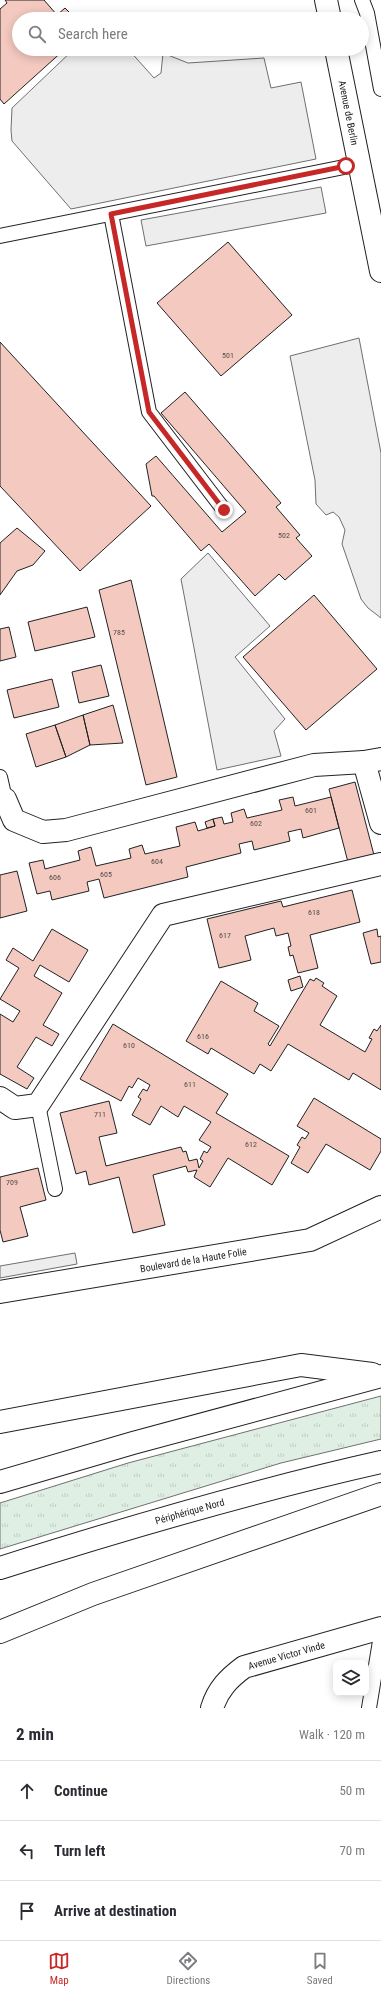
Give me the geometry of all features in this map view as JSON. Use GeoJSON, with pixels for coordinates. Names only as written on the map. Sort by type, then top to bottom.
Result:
{"type":"FeatureCollection","features":[{"type":"Feature","properties":{"kind":"main road"},"geometry":{"type":"LineString","coordinates":[[326,0],[329,12]]}},
{"type":"Feature","properties":{"kind":"main road","name":"Avenue de Berlin"},"geometry":{"type":"LineString","coordinates":[[337,56],[381,271]]}},
{"type":"Feature","properties":{"kind":"main road"},"geometry":{"type":"LineString","coordinates":[[3,799],[14,820],[43,832],[66,830],[314,765],[373,761],[381,823]]}},
{"type":"Feature","properties":{"kind":"main road"},"geometry":{"type":"LineString","coordinates":[[0,1098],[15,1108],[38,1105],[164,915],[381,864]]}},
{"type":"Feature","properties":{"kind":"main road","name":"Boulevard de la Haute Folie"},"geometry":{"type":"LineString","coordinates":[[0,1292],[310,1240],[381,1207]]}},
{"type":"Feature","properties":{"kind":"main road"},"geometry":{"type":"LineString","coordinates":[[0,1422],[301,1366],[381,1375]]}},
{"type":"Feature","properties":{"kind":"main road"},"geometry":{"type":"LineString","coordinates":[[0,1482],[141,1440],[381,1375]]}},
{"type":"Feature","properties":{"kind":"main road","name":"Périphérique Nord"},"geometry":{"type":"LineString","coordinates":[[0,1568],[122,1530],[323,1475],[381,1462]]}},
{"type":"Feature","properties":{"kind":"main road"},"geometry":{"type":"LineString","coordinates":[[0,1632],[93,1594],[381,1494]]}},
{"type":"Feature","properties":{"kind":"main road","name":"Avenue Victor Vinde"},"geometry":{"type":"LineString","coordinates":[[212,1708],[220,1690],[229,1678],[244,1667],[381,1628]]}},
{"type":"Feature","properties":{"kind":"lane"},"geometry":{"type":"LineString","coordinates":[[362,0],[367,12]]}},
{"type":"Feature","properties":{"kind":"lane"},"geometry":{"type":"LineString","coordinates":[[369,24],[381,89]]}},
{"type":"Feature","properties":{"kind":"lane"},"geometry":{"type":"LineString","coordinates":[[0,236],[359,164]]}},
{"type":"Feature","properties":{"kind":"lane"},"geometry":{"type":"LineString","coordinates":[[111,214],[149,412],[224,510]]}},
{"type":"Feature","properties":{"kind":"lane"},"geometry":{"type":"LineString","coordinates":[[0,777],[3,799]]}},
{"type":"Feature","properties":{"kind":"lane"},"geometry":{"type":"LineString","coordinates":[[38,1105],[55,1189]]}},
{"type":"Feature","properties":{"kind":"lane"},"geometry":{"type":"LineString","coordinates":[[369,1708],[381,1635]]}},
{"type":"Feature","properties":{"kind":"green space"},"geometry":{"type":"Polygon","coordinates":[[[381,1396],[381,1439],[281,1463],[0,1549],[0,1503],[128,1463],[381,1396]]]}},
{"type":"Feature","properties":{"kind":"shaded area"},"geometry":{"type":"Polygon","coordinates":[[[67,56],[134,56],[154,78],[161,73],[163,56],[170,56],[188,63],[264,58],[271,88],[301,82],[316,159],[71,209],[12,141],[12,108],[67,56]]]}},
{"type":"Feature","properties":{"kind":"shaded area"},"geometry":{"type":"Polygon","coordinates":[[[321,187],[326,213],[146,246],[141,220],[321,187]]]}},
{"type":"Feature","properties":{"kind":"shaded area"},"geometry":{"type":"Polygon","coordinates":[[[359,338],[381,453],[381,618],[368,608],[361,599],[342,544],[345,530],[339,517],[333,512],[326,515],[316,504],[315,480],[290,356],[359,338]]]}},
{"type":"Feature","properties":{"kind":"shaded area"},"geometry":{"type":"Polygon","coordinates":[[[208,553],[270,626],[235,657],[285,719],[274,731],[281,756],[217,770],[181,579],[208,553]]]}},
{"type":"Feature","properties":{"kind":"shaded area"},"geometry":{"type":"Polygon","coordinates":[[[75,1253],[77,1264],[0,1278],[0,1266],[75,1253]]]}},
{"type":"Feature","properties":{"kind":"building"},"geometry":{"type":"Polygon","coordinates":[[[5,0],[44,0],[54,12],[12,12],[12,56],[57,56],[4,104],[0,99],[0,9],[7,3],[5,0]]]}},
{"type":"Feature","properties":{"kind":"building"},"geometry":{"type":"Polygon","coordinates":[[[65,8],[69,12],[60,12],[65,8]]]}},
{"type":"Feature","properties":{"kind":"building"},"geometry":{"type":"Polygon","coordinates":[[[228,242],[292,315],[221,376],[157,303],[228,242]]]}},
{"type":"Feature","properties":{"kind":"building"},"geometry":{"type":"Polygon","coordinates":[[[0,342],[151,506],[80,571],[0,486],[0,342]]]}},
{"type":"Feature","properties":{"kind":"building"},"geometry":{"type":"Polygon","coordinates":[[[185,392],[281,503],[276,507],[300,535],[296,538],[312,556],[285,580],[279,574],[255,596],[209,544],[201,551],[154,496],[152,496],[146,464],[156,456],[222,532],[246,512],[161,413],[185,392]]]}},
{"type":"Feature","properties":{"kind":"building"},"geometry":{"type":"Polygon","coordinates":[[[17,528],[45,551],[33,565],[17,571],[0,595],[0,543],[17,528]]]}},
{"type":"Feature","properties":{"kind":"building"},"geometry":{"type":"Polygon","coordinates":[[[131,580],[177,777],[146,785],[99,590],[131,580]]]}},
{"type":"Feature","properties":{"kind":"building"},"geometry":{"type":"Polygon","coordinates":[[[314,595],[377,669],[306,730],[243,657],[314,595]]]}},
{"type":"Feature","properties":{"kind":"building"},"geometry":{"type":"Polygon","coordinates":[[[87,607],[95,637],[35,651],[28,622],[87,607]]]}},
{"type":"Feature","properties":{"kind":"building"},"geometry":{"type":"Polygon","coordinates":[[[9,627],[16,657],[0,661],[0,629],[9,627]]]}},
{"type":"Feature","properties":{"kind":"building"},"geometry":{"type":"Polygon","coordinates":[[[101,665],[109,696],[79,703],[72,672],[101,665]]]}},
{"type":"Feature","properties":{"kind":"building"},"geometry":{"type":"Polygon","coordinates":[[[52,679],[59,707],[14,718],[7,690],[52,679]]]}},
{"type":"Feature","properties":{"kind":"building"},"geometry":{"type":"Polygon","coordinates":[[[113,705],[123,743],[90,745],[83,715],[113,705]]]}},
{"type":"Feature","properties":{"kind":"building"},"geometry":{"type":"Polygon","coordinates":[[[83,715],[90,745],[66,757],[55,725],[83,715]]]}},
{"type":"Feature","properties":{"kind":"building"},"geometry":{"type":"Polygon","coordinates":[[[55,725],[66,757],[36,767],[26,734],[55,725]]]}},
{"type":"Feature","properties":{"kind":"building"},"geometry":{"type":"Polygon","coordinates":[[[355,782],[375,859],[349,866],[329,789],[355,782]]]}},
{"type":"Feature","properties":{"kind":"building"},"geometry":{"type":"Polygon","coordinates":[[[293,797],[295,806],[331,797],[339,828],[303,838],[301,829],[288,832],[290,841],[254,850],[252,841],[239,844],[241,853],[186,867],[188,877],[104,898],[99,879],[87,882],[89,891],[52,900],[50,891],[37,894],[29,863],[43,860],[45,869],[80,860],[78,851],[91,847],[96,866],[131,858],[129,849],[142,845],[145,854],[180,846],[176,827],[195,822],[198,831],[215,826],[213,819],[222,817],[224,824],[233,822],[231,813],[244,809],[247,818],[282,810],[279,800],[293,797]]]}},
{"type":"Feature","properties":{"kind":"building"},"geometry":{"type":"Polygon","coordinates":[[[213,819],[215,826],[207,828],[205,822],[213,819]]]}},
{"type":"Feature","properties":{"kind":"building"},"geometry":{"type":"Polygon","coordinates":[[[17,871],[27,911],[0,918],[0,875],[17,871]]]}},
{"type":"Feature","properties":{"kind":"building"},"geometry":{"type":"Polygon","coordinates":[[[352,890],[360,922],[310,935],[318,968],[298,973],[293,955],[290,956],[288,947],[291,946],[288,933],[276,936],[274,928],[245,936],[251,960],[219,968],[207,919],[281,901],[283,907],[352,890]]]}},
{"type":"Feature","properties":{"kind":"building"},"geometry":{"type":"Polygon","coordinates":[[[52,929],[88,950],[69,982],[40,965],[34,976],[62,993],[43,1025],[59,1034],[52,1046],[36,1037],[17,1067],[34,1078],[27,1089],[0,1074],[0,1014],[13,1022],[20,1011],[0,999],[19,968],[6,960],[13,948],[33,961],[52,929]]]}},
{"type":"Feature","properties":{"kind":"building"},"geometry":{"type":"Polygon","coordinates":[[[377,929],[378,937],[381,936],[381,962],[371,964],[363,933],[377,929]]]}},
{"type":"Feature","properties":{"kind":"building"},"geometry":{"type":"Polygon","coordinates":[[[300,976],[303,987],[291,991],[288,980],[300,976]]]}},
{"type":"Feature","properties":{"kind":"building"},"geometry":{"type":"Polygon","coordinates":[[[316,978],[324,983],[322,986],[337,996],[320,1025],[365,1052],[372,1039],[369,1038],[374,1029],[377,1031],[381,1025],[381,1090],[353,1073],[349,1080],[288,1044],[271,1071],[260,1064],[254,1074],[211,1048],[208,1054],[186,1041],[221,981],[258,1003],[254,1011],[279,1026],[268,1044],[270,1046],[310,979],[314,981],[316,978]]]}},
{"type":"Feature","properties":{"kind":"building"},"geometry":{"type":"Polygon","coordinates":[[[113,1024],[228,1094],[216,1113],[289,1156],[272,1185],[228,1158],[210,1187],[194,1177],[197,1170],[188,1172],[186,1166],[153,1175],[165,1225],[133,1233],[119,1177],[89,1185],[86,1171],[76,1174],[60,1113],[109,1101],[117,1133],[99,1137],[106,1166],[181,1147],[183,1152],[186,1151],[189,1161],[197,1159],[199,1168],[203,1161],[200,1159],[204,1151],[207,1153],[211,1147],[199,1140],[211,1122],[184,1106],[178,1117],[161,1106],[150,1125],[132,1115],[141,1099],[138,1097],[143,1089],[147,1091],[150,1085],[138,1078],[132,1088],[129,1086],[121,1101],[80,1079],[113,1024]]]}},
{"type":"Feature","properties":{"kind":"building"},"geometry":{"type":"Polygon","coordinates":[[[314,1098],[381,1139],[381,1151],[370,1170],[326,1144],[308,1173],[291,1163],[300,1147],[297,1145],[302,1137],[305,1139],[309,1133],[297,1126],[314,1098]]]}},
{"type":"Feature","properties":{"kind":"building"},"geometry":{"type":"Polygon","coordinates":[[[38,1168],[46,1200],[20,1207],[28,1236],[3,1242],[0,1230],[0,1177],[38,1168]]]}},
{"type":"Feature","properties":{"kind":"route"},"geometry":{"type":"LineString","coordinates":[[224,510],[149,412],[111,214],[346,166]]}}]}
